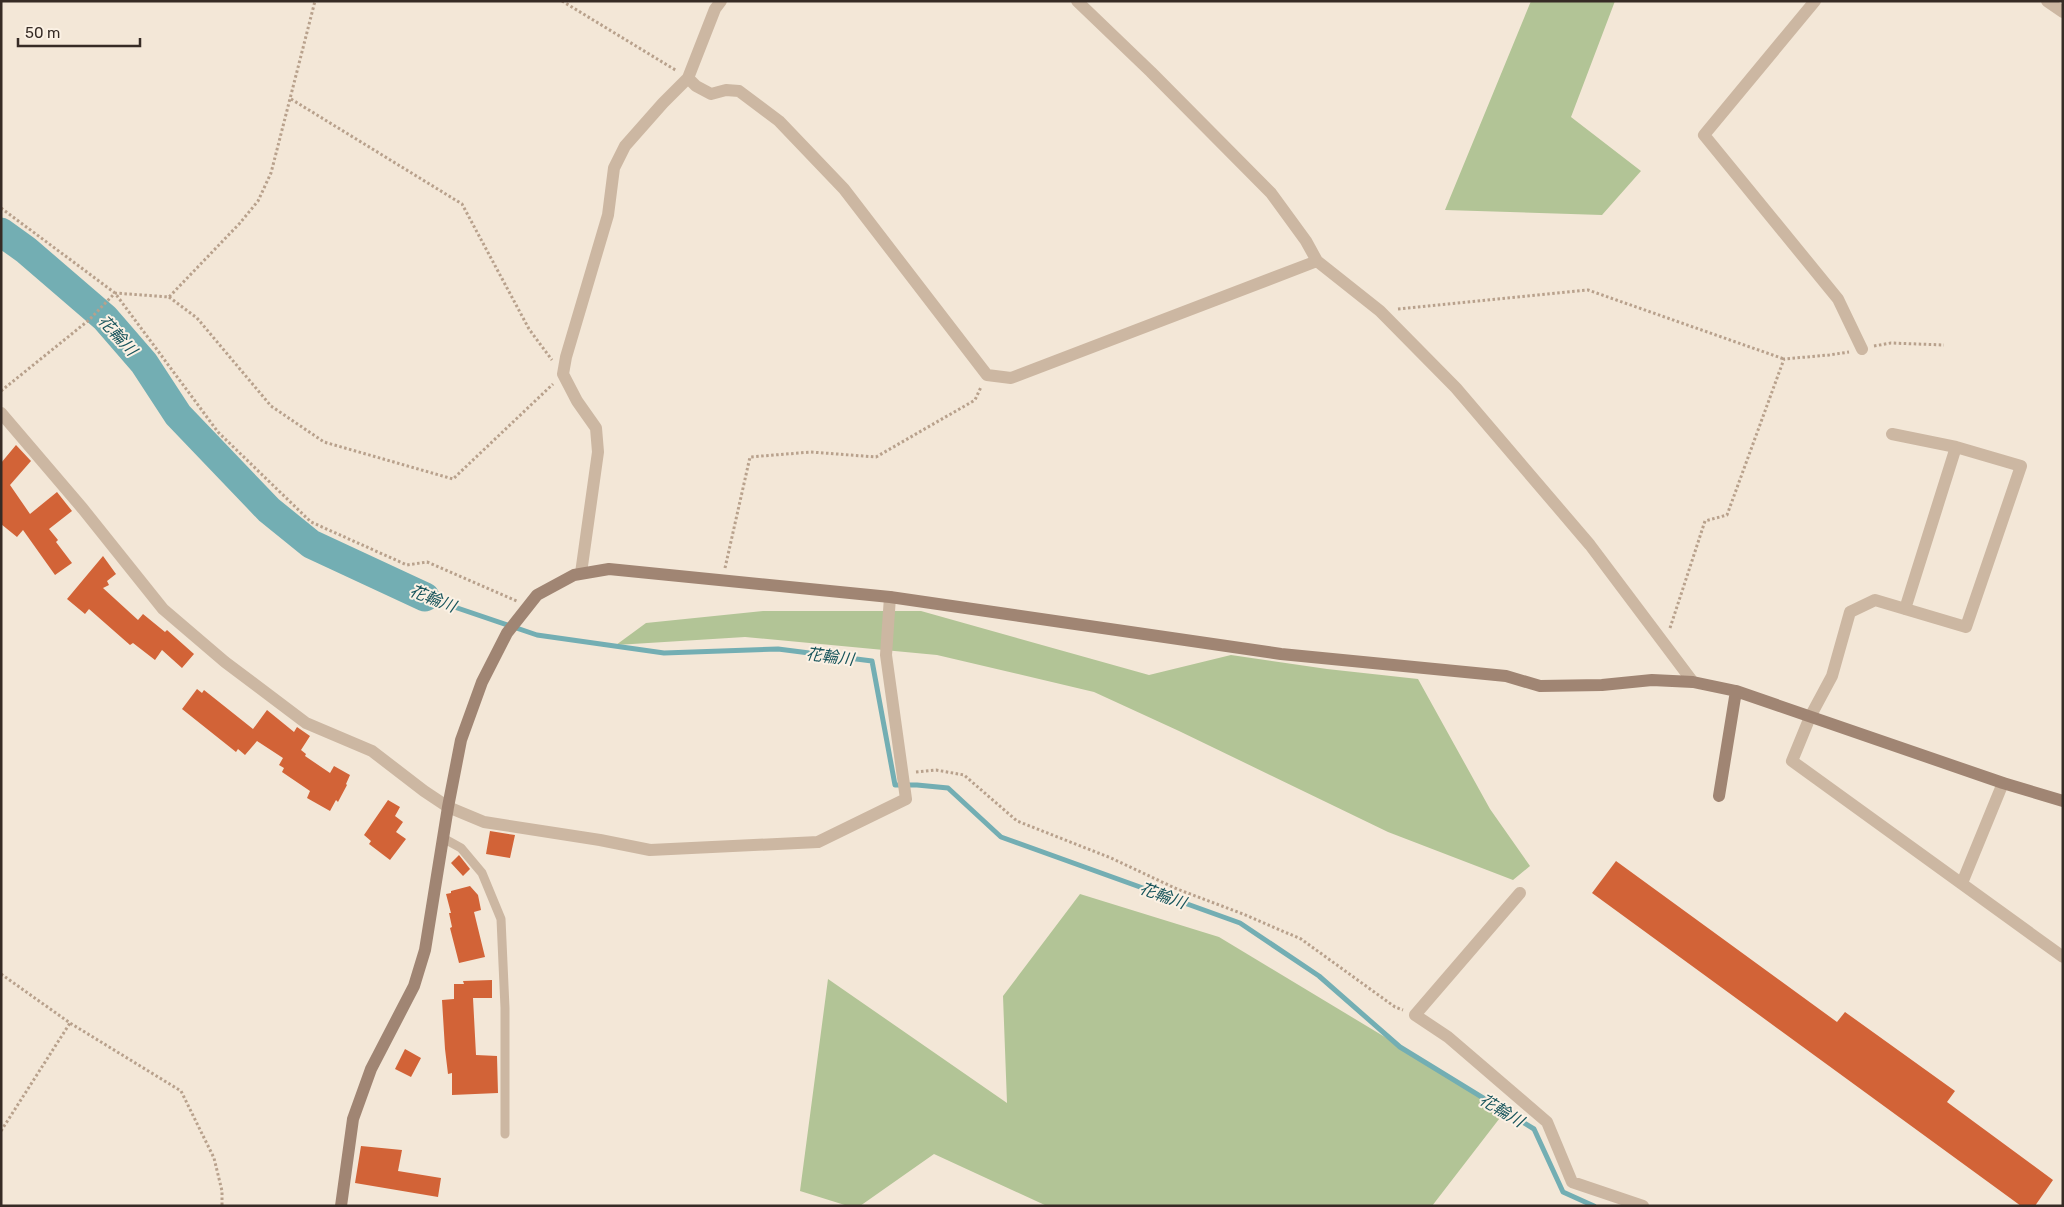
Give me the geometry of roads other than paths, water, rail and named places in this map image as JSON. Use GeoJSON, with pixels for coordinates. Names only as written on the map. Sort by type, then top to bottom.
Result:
{"type":"FeatureCollection","features":[{"type":"Feature","properties":{"kind":"street"},"geometry":{"type":"LineString","coordinates":[[581,573],[598,452],[596,428],[577,401],[563,374],[566,358],[608,215],[614,168],[625,146],[662,102],[688,78],[715,9],[721,1]]}},
{"type":"Feature","properties":{"kind":"street"},"geometry":{"type":"LineString","coordinates":[[1078,1],[1271,193],[1306,241],[1317,261],[1380,311],[1463,396],[1590,545],[1693,682]]}},
{"type":"Feature","properties":{"kind":"street"},"geometry":{"type":"LineString","coordinates":[[1815,1],[1704,135],[1838,299],[1862,349]]}},
{"type":"Feature","properties":{"kind":"street"},"geometry":{"type":"LineString","coordinates":[[2047,1],[2063,12]]}},
{"type":"Feature","properties":{"kind":"street"},"geometry":{"type":"LineString","coordinates":[[688,78],[696,86],[711,94],[726,90],[739,91],[779,121],[844,189],[986,375],[1011,378],[1317,261]]}},
{"type":"Feature","properties":{"kind":"street"},"geometry":{"type":"LineString","coordinates":[[1,413],[83,509],[162,610],[224,662],[306,723],[372,751],[448,807],[484,822],[600,840],[650,850],[818,842],[906,799],[886,655],[890,597]]}},
{"type":"Feature","properties":{"kind":"street"},"geometry":{"type":"LineString","coordinates":[[1892,434],[1956,447],[2021,466],[1966,627],[1875,600],[1850,612],[1832,676],[1810,717],[1792,761],[2063,957]]}},
{"type":"Feature","properties":{"kind":"street"},"geometry":{"type":"LineString","coordinates":[[1904,609],[1956,447]]}},
{"type":"Feature","properties":{"kind":"street"},"geometry":{"type":"LineString","coordinates":[[341,1206],[353,1119],[371,1069],[414,986],[424,950],[461,740],[482,682],[507,633],[537,595],[581,573],[609,569],[890,597],[1281,654],[1506,676],[1540,686],[1602,685],[1652,680],[1693,682],[1736,691],[2003,783],[2063,801]]}},
{"type":"Feature","properties":{"kind":"street"},"geometry":{"type":"LineString","coordinates":[[1718,796],[1736,691]]}},
{"type":"Feature","properties":{"kind":"street"},"geometry":{"type":"LineString","coordinates":[[1962,883],[2003,783]]}},
{"type":"Feature","properties":{"kind":"street"},"geometry":{"type":"LineString","coordinates":[[1520,893],[1414,1015],[1448,1038],[1547,1122],[1572,1182],[1643,1206]]}},
{"type":"Feature","properties":{"kind":"lane"},"geometry":{"type":"LineString","coordinates":[[443,838],[461,848],[482,873],[501,919],[505,1008],[505,1134]]}},
{"type":"Feature","properties":{"kind":"waterway","name":"花輪川"},"geometry":{"type":"LineString","coordinates":[[1,232],[26,250],[105,318],[144,363],[178,415],[269,510],[311,544],[425,597]]}},
{"type":"Feature","properties":{"kind":"waterway","name":"花輪川"},"geometry":{"type":"LineString","coordinates":[[425,597],[537,635],[664,653],[778,649],[872,661],[895,785],[948,788],[1001,837],[1240,923],[1319,976],[1400,1047],[1534,1129],[1563,1192],[1594,1206]]}}]}
